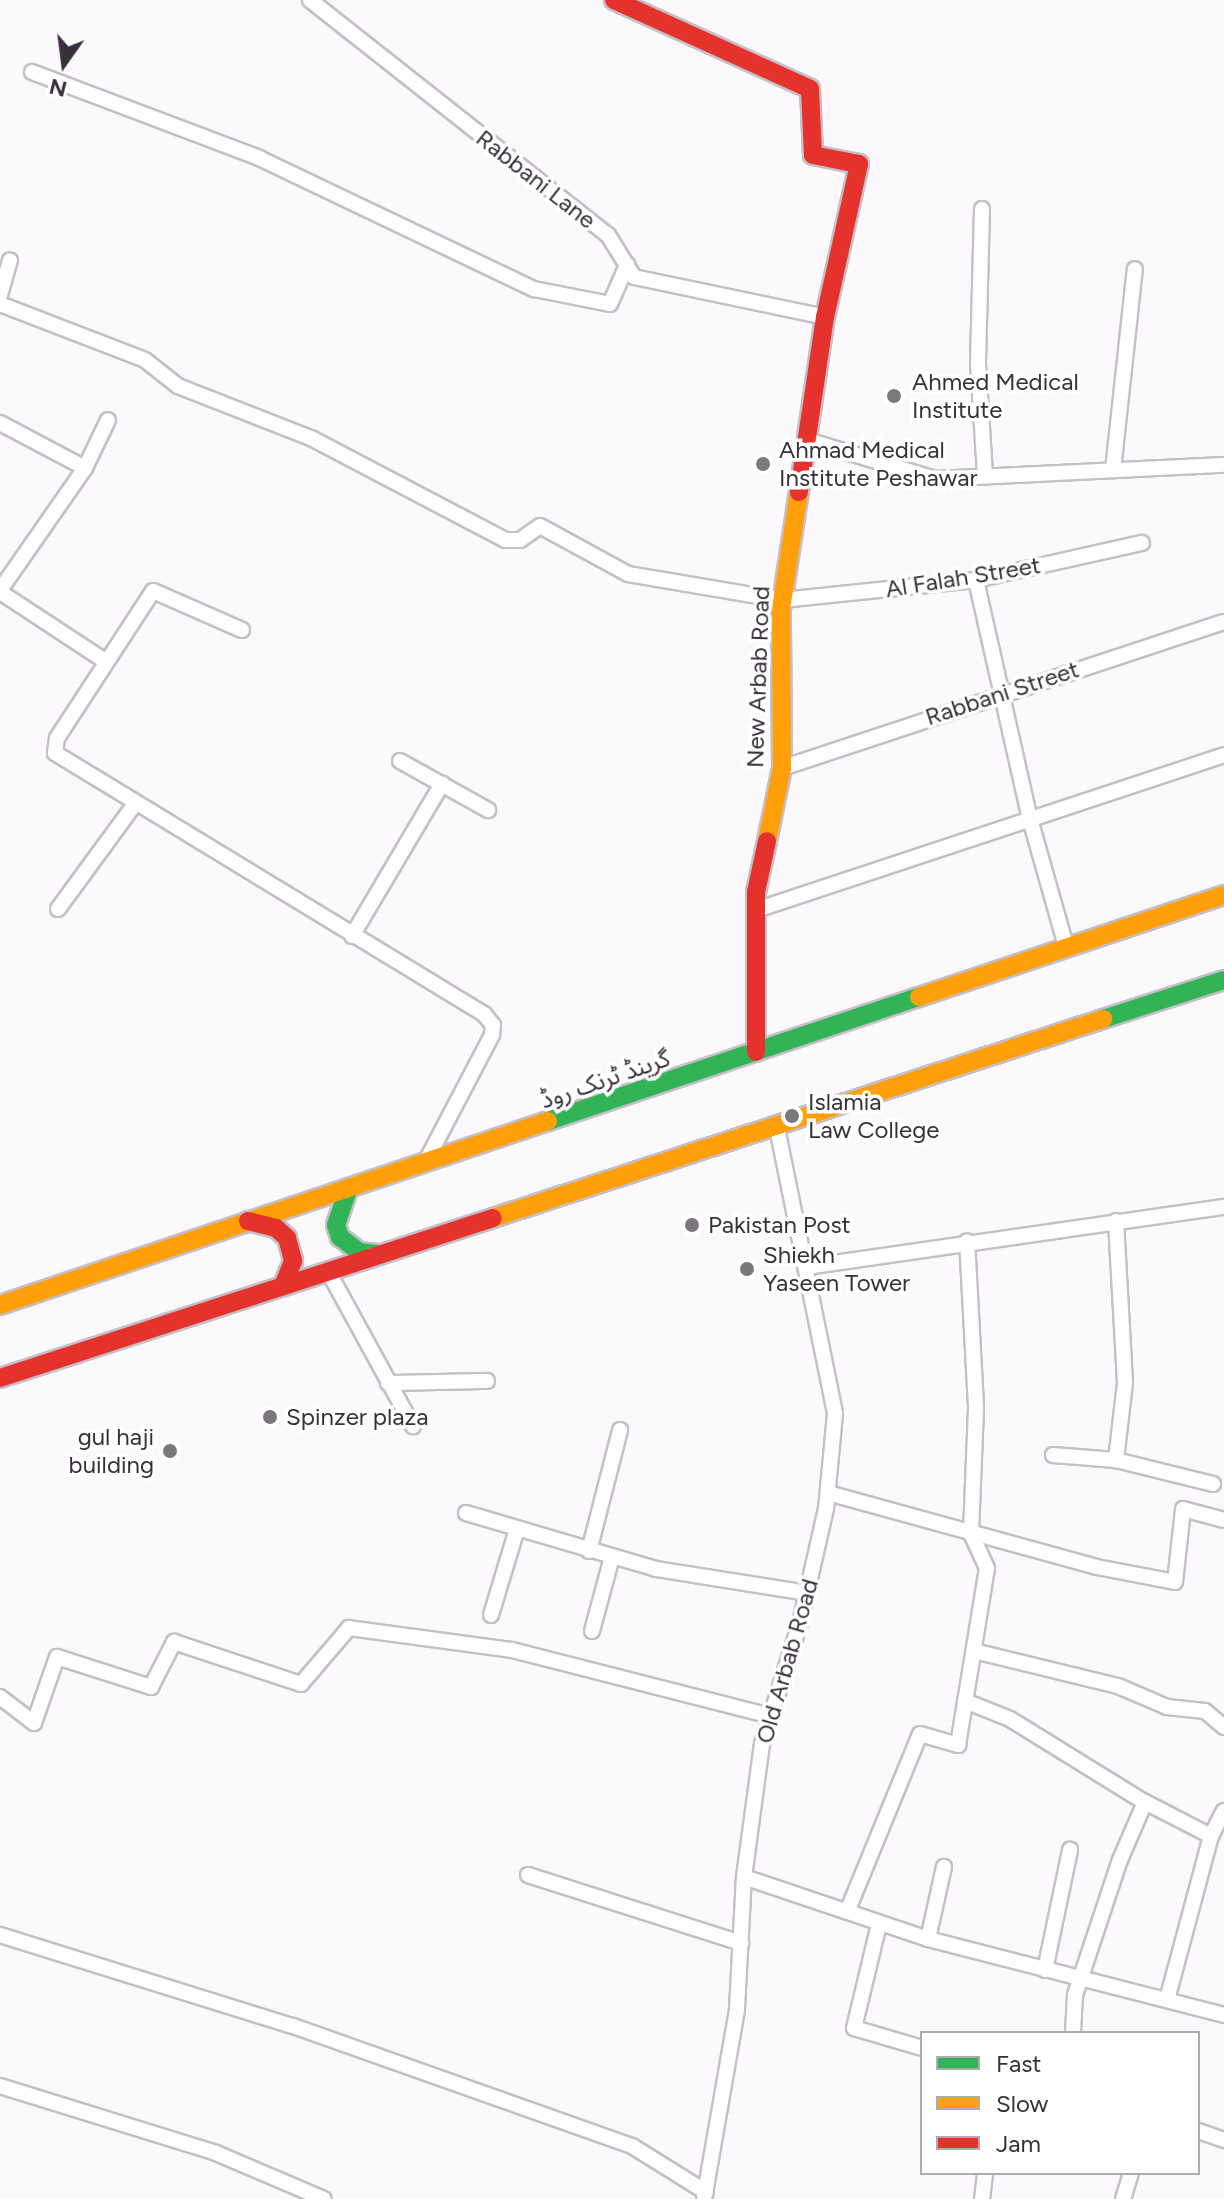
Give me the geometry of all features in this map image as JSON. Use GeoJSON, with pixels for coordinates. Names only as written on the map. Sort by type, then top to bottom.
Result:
{"type":"FeatureCollection","features":[{"type":"Feature","properties":{"kind":"main road","name":"New Arbab Road"},"geometry":{"type":"LineString","coordinates":[[614,0],[810,89],[813,155],[859,164],[825,317],[782,600],[782,768],[756,910],[756,1052]]}},
{"type":"Feature","properties":{"kind":"main road","name":"گرینڈ ٹرنک روڈ"},"geometry":{"type":"LineString","coordinates":[[0,1305],[248,1221],[422,1167],[1066,946],[1224,895]]}},
{"type":"Feature","properties":{"kind":"main road"},"geometry":{"type":"LineString","coordinates":[[0,1378],[1224,980]]}},
{"type":"Feature","properties":{"kind":"main road"},"geometry":{"type":"LineString","coordinates":[[348,1190],[336,1225],[340,1237],[359,1252],[381,1254]]}},
{"type":"Feature","properties":{"kind":"main road"},"geometry":{"type":"LineString","coordinates":[[248,1221],[276,1228],[287,1238],[293,1261],[283,1286]]}},
{"type":"Feature","properties":{"kind":"street","name":"Rabbani Lane"},"geometry":{"type":"LineString","coordinates":[[310,0],[608,235],[634,277],[825,317]]}},
{"type":"Feature","properties":{"kind":"street"},"geometry":{"type":"LineString","coordinates":[[32,72],[259,158],[534,289],[610,304],[627,265]]}},
{"type":"Feature","properties":{"kind":"street"},"geometry":{"type":"LineString","coordinates":[[982,209],[978,364],[985,476]]}},
{"type":"Feature","properties":{"kind":"street"},"geometry":{"type":"LineString","coordinates":[[0,295],[10,260]]}},
{"type":"Feature","properties":{"kind":"street"},"geometry":{"type":"LineString","coordinates":[[1113,470],[1135,269]]}},
{"type":"Feature","properties":{"kind":"street","name":"Al Falah Street"},"geometry":{"type":"LineString","coordinates":[[0,304],[145,360],[178,386],[311,438],[505,540],[520,540],[540,526],[628,574],[782,600],[976,580],[1142,543]]}},
{"type":"Feature","properties":{"kind":"street"},"geometry":{"type":"LineString","coordinates":[[105,661],[0,591],[85,468],[108,420]]}},
{"type":"Feature","properties":{"kind":"street"},"geometry":{"type":"LineString","coordinates":[[0,423],[85,468]]}},
{"type":"Feature","properties":{"kind":"street"},"geometry":{"type":"LineString","coordinates":[[807,440],[907,474],[985,476],[1224,465]]}},
{"type":"Feature","properties":{"kind":"street"},"geometry":{"type":"LineString","coordinates":[[976,580],[1030,819],[1066,946]]}},
{"type":"Feature","properties":{"kind":"street"},"geometry":{"type":"LineString","coordinates":[[242,630],[155,589],[57,738],[55,753],[134,805],[493,1025],[422,1167]]}},
{"type":"Feature","properties":{"kind":"street","name":"Rabbani Street"},"geometry":{"type":"LineString","coordinates":[[782,768],[1001,691],[1224,622]]}},
{"type":"Feature","properties":{"kind":"street"},"geometry":{"type":"LineString","coordinates":[[756,910],[1224,755]]}},
{"type":"Feature","properties":{"kind":"street"},"geometry":{"type":"LineString","coordinates":[[400,761],[488,810]]}},
{"type":"Feature","properties":{"kind":"street"},"geometry":{"type":"LineString","coordinates":[[352,936],[442,784]]}},
{"type":"Feature","properties":{"kind":"street"},"geometry":{"type":"LineString","coordinates":[[58,909],[134,805]]}},
{"type":"Feature","properties":{"kind":"street","name":"Old Arbab Road"},"geometry":{"type":"LineString","coordinates":[[705,2196],[737,2009],[744,1877],[762,1744],[807,1593],[828,1493],[835,1413],[777,1127]]}},
{"type":"Feature","properties":{"kind":"street"},"geometry":{"type":"LineString","coordinates":[[806,1267],[967,1241],[1224,1207]]}},
{"type":"Feature","properties":{"kind":"street"},"geometry":{"type":"LineString","coordinates":[[1116,1221],[1125,1383],[1116,1460]]}},
{"type":"Feature","properties":{"kind":"street"},"geometry":{"type":"LineString","coordinates":[[847,1912],[920,1734],[958,1745],[987,1568],[971,1533],[976,1406],[967,1241]]}},
{"type":"Feature","properties":{"kind":"street"},"geometry":{"type":"LineString","coordinates":[[328,1271],[413,1426]]}},
{"type":"Feature","properties":{"kind":"street"},"geometry":{"type":"LineString","coordinates":[[388,1383],[487,1381]]}},
{"type":"Feature","properties":{"kind":"street"},"geometry":{"type":"LineString","coordinates":[[589,1551],[620,1430]]}},
{"type":"Feature","properties":{"kind":"street"},"geometry":{"type":"LineString","coordinates":[[1053,1455],[1116,1460],[1213,1484]]}},
{"type":"Feature","properties":{"kind":"street"},"geometry":{"type":"LineString","coordinates":[[828,1493],[971,1533],[1175,1582],[1183,1509],[1224,1520]]}},
{"type":"Feature","properties":{"kind":"street"},"geometry":{"type":"LineString","coordinates":[[466,1513],[516,1532],[612,1557],[807,1593]]}},
{"type":"Feature","properties":{"kind":"street"},"geometry":{"type":"LineString","coordinates":[[491,1615],[516,1532]]}},
{"type":"Feature","properties":{"kind":"street"},"geometry":{"type":"LineString","coordinates":[[592,1631],[612,1557]]}},
{"type":"Feature","properties":{"kind":"street"},"geometry":{"type":"LineString","coordinates":[[0,1697],[34,1723],[57,1657],[151,1687],[174,1642],[301,1684],[349,1628],[512,1650],[771,1716]]}},
{"type":"Feature","properties":{"kind":"street"},"geometry":{"type":"LineString","coordinates":[[974,1651],[1118,1686],[1167,1707],[1205,1711],[1224,1727]]}},
{"type":"Feature","properties":{"kind":"street"},"geometry":{"type":"LineString","coordinates":[[965,1701],[1010,1719],[1145,1802],[1211,1836]]}},
{"type":"Feature","properties":{"kind":"street"},"geometry":{"type":"LineString","coordinates":[[1073,2031],[1075,1995],[1120,1860],[1145,1802]]}},
{"type":"Feature","properties":{"kind":"street"},"geometry":{"type":"LineString","coordinates":[[1167,2000],[1211,1836],[1224,1811]]}},
{"type":"Feature","properties":{"kind":"street"},"geometry":{"type":"LineString","coordinates":[[1045,1970],[1070,1850]]}},
{"type":"Feature","properties":{"kind":"street"},"geometry":{"type":"LineString","coordinates":[[928,1939],[944,1867]]}},
{"type":"Feature","properties":{"kind":"street"},"geometry":{"type":"LineString","coordinates":[[528,1875],[741,1943]]}},
{"type":"Feature","properties":{"kind":"street"},"geometry":{"type":"LineString","coordinates":[[744,1877],[792,1889],[879,1924],[928,1939],[1224,2015]]}},
{"type":"Feature","properties":{"kind":"street"},"geometry":{"type":"LineString","coordinates":[[879,1924],[854,2028],[920,2047]]}},
{"type":"Feature","properties":{"kind":"street"},"geometry":{"type":"LineString","coordinates":[[0,1935],[293,2026],[632,2146],[705,2196]]}},
{"type":"Feature","properties":{"kind":"street"},"geometry":{"type":"LineString","coordinates":[[0,2086],[216,2153],[305,2195],[324,2199]]}},
{"type":"Feature","properties":{"kind":"street"},"geometry":{"type":"LineString","coordinates":[[1200,2132],[1224,2140]]}},
{"type":"Feature","properties":{"kind":"street"},"geometry":{"type":"LineString","coordinates":[[982,2199],[985,2175]]}},
{"type":"Feature","properties":{"kind":"street"},"geometry":{"type":"LineString","coordinates":[[1123,2199],[1130,2175]]}},
{"type":"Feature","properties":{"kind":"traffic: fast"},"geometry":{"type":"LineString","coordinates":[[1103,1019],[1224,980]]}},
{"type":"Feature","properties":{"kind":"traffic: fast"},"geometry":{"type":"LineString","coordinates":[[548,1121],[919,997]]}},
{"type":"Feature","properties":{"kind":"traffic: fast"},"geometry":{"type":"LineString","coordinates":[[348,1190],[336,1225],[340,1237],[359,1252],[379,1254]]}},
{"type":"Feature","properties":{"kind":"traffic: slow"},"geometry":{"type":"LineString","coordinates":[[767,841],[782,768],[781,609],[799,492]]}},
{"type":"Feature","properties":{"kind":"traffic: slow"},"geometry":{"type":"LineString","coordinates":[[919,997],[1224,895]]}},
{"type":"Feature","properties":{"kind":"traffic: slow"},"geometry":{"type":"LineString","coordinates":[[493,1218],[1103,1019]]}},
{"type":"Feature","properties":{"kind":"traffic: slow"},"geometry":{"type":"LineString","coordinates":[[0,1305],[548,1121]]}},
{"type":"Feature","properties":{"kind":"traffic: jam"},"geometry":{"type":"LineString","coordinates":[[614,0],[810,89],[813,155],[859,164],[825,317],[799,492]]}},
{"type":"Feature","properties":{"kind":"traffic: jam"},"geometry":{"type":"LineString","coordinates":[[756,1052],[756,892],[767,841]]}},
{"type":"Feature","properties":{"kind":"traffic: jam"},"geometry":{"type":"LineString","coordinates":[[0,1378],[493,1218]]}},
{"type":"Feature","properties":{"kind":"traffic: jam"},"geometry":{"type":"LineString","coordinates":[[248,1221],[276,1228],[287,1238],[293,1261],[283,1286]]}},
{"type":"Feature","properties":{"kind":"place","name":"Ahmed Medical Institute"},"geometry":{"type":"Point","coordinates":[894,396]}},
{"type":"Feature","properties":{"kind":"place","name":"Ahmad Medical Institute Peshawar"},"geometry":{"type":"Point","coordinates":[763,464]}},
{"type":"Feature","properties":{"kind":"place","name":"Islamia Law College"},"geometry":{"type":"Point","coordinates":[792,1116]}},
{"type":"Feature","properties":{"kind":"place","name":"Pakistan Post"},"geometry":{"type":"Point","coordinates":[692,1225]}},
{"type":"Feature","properties":{"kind":"place","name":"Shiekh Yaseen Tower"},"geometry":{"type":"Point","coordinates":[747,1269]}},
{"type":"Feature","properties":{"kind":"place","name":"Spinzer plaza"},"geometry":{"type":"Point","coordinates":[270,1417]}},
{"type":"Feature","properties":{"kind":"place","name":"gul haji building"},"geometry":{"type":"Point","coordinates":[170,1451]}}]}
